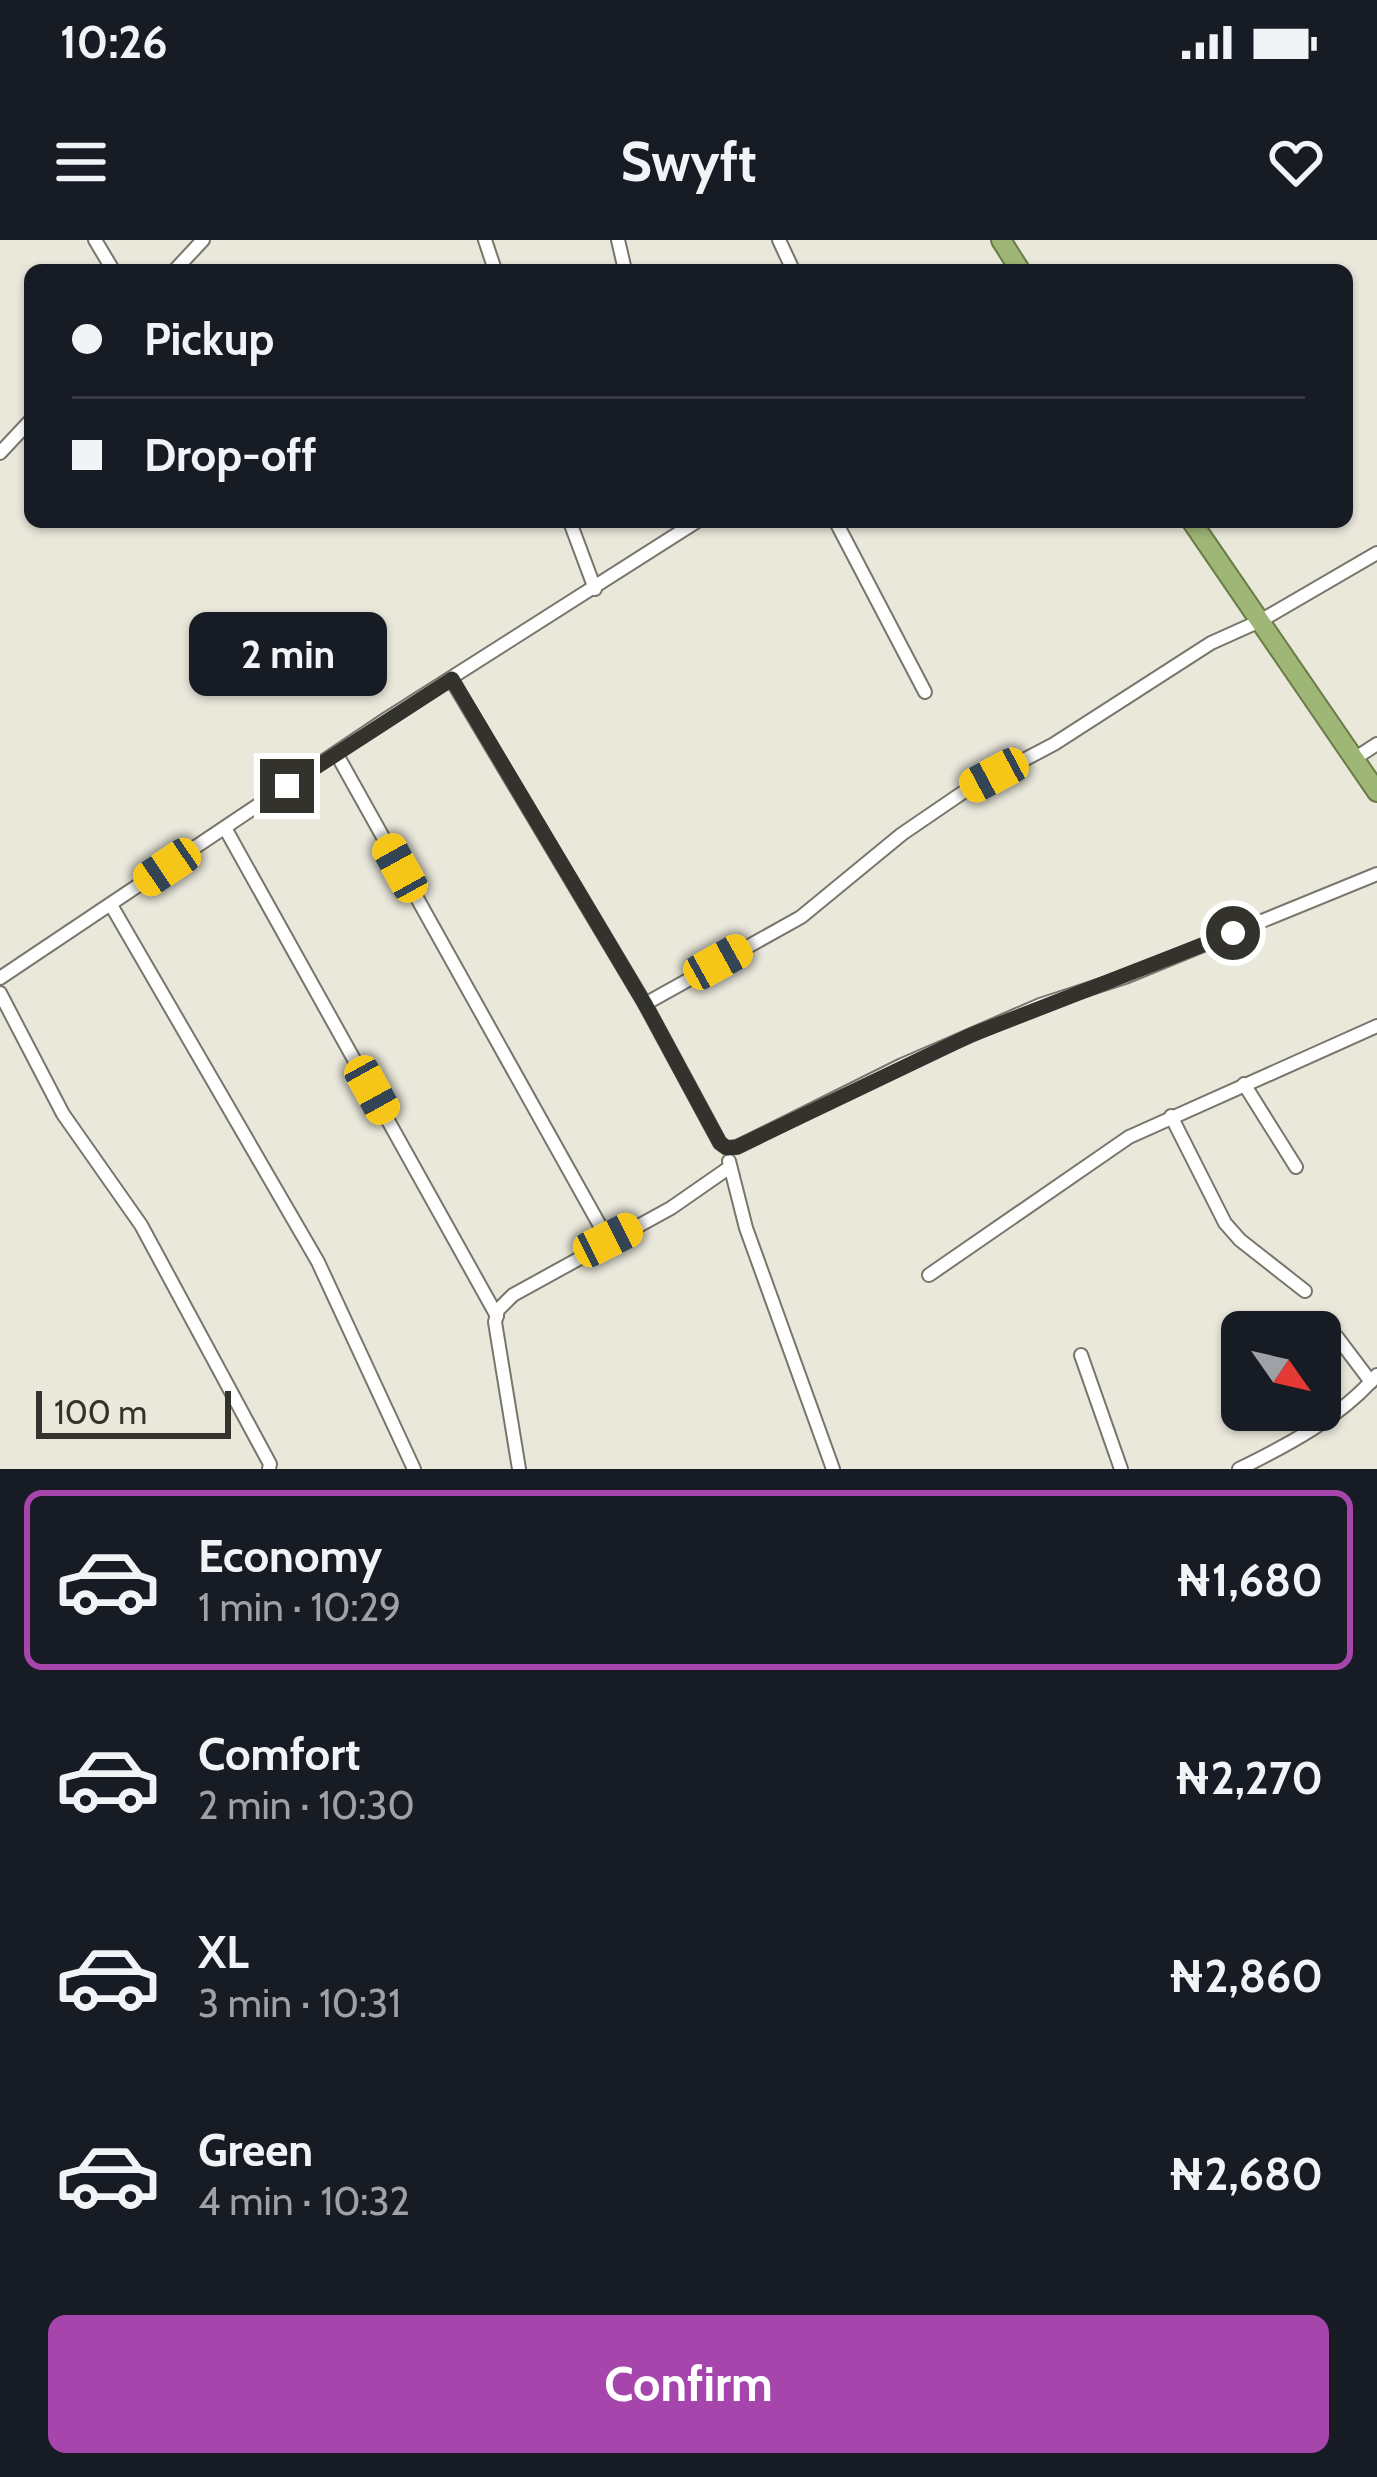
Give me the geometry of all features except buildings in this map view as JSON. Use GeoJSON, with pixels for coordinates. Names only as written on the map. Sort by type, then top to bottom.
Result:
{"type":"FeatureCollection","features":[{"type":"Feature","properties":{"kind":"highway"},"geometry":{"type":"LineString","coordinates":[[1196,528],[1377,792]]}},
{"type":"Feature","properties":{"kind":"street"},"geometry":{"type":"LineString","coordinates":[[181,264],[203,240]]}},
{"type":"Feature","properties":{"kind":"street"},"geometry":{"type":"LineString","coordinates":[[0,453],[24,428]]}},
{"type":"Feature","properties":{"kind":"street"},"geometry":{"type":"LineString","coordinates":[[572,528],[596,589]]}},
{"type":"Feature","properties":{"kind":"street"},"geometry":{"type":"LineString","coordinates":[[0,978],[336,753],[688,528]]}},
{"type":"Feature","properties":{"kind":"street"},"geometry":{"type":"LineString","coordinates":[[839,528],[926,692]]}},
{"type":"Feature","properties":{"kind":"street"},"geometry":{"type":"LineString","coordinates":[[645,1004],[801,917],[902,834],[965,791],[1054,744],[1211,644],[1377,553]]}},
{"type":"Feature","properties":{"kind":"street"},"geometry":{"type":"LineString","coordinates":[[452,679],[727,1148],[1040,1005],[1125,977],[1377,874]]}},
{"type":"Feature","properties":{"kind":"street"},"geometry":{"type":"LineString","coordinates":[[1354,759],[1377,744]]}},
{"type":"Feature","properties":{"kind":"street"},"geometry":{"type":"LineString","coordinates":[[336,753],[608,1240]]}},
{"type":"Feature","properties":{"kind":"street"},"geometry":{"type":"LineString","coordinates":[[225,828],[497,1316],[519,1469]]}},
{"type":"Feature","properties":{"kind":"street"},"geometry":{"type":"LineString","coordinates":[[111,905],[318,1262],[414,1469]]}},
{"type":"Feature","properties":{"kind":"street"},"geometry":{"type":"LineString","coordinates":[[0,993],[63,1114],[141,1225],[269,1469]]}},
{"type":"Feature","properties":{"kind":"street"},"geometry":{"type":"LineString","coordinates":[[929,1274],[1129,1137],[1377,1026]]}},
{"type":"Feature","properties":{"kind":"street"},"geometry":{"type":"LineString","coordinates":[[1244,1084],[1296,1166]]}},
{"type":"Feature","properties":{"kind":"street"},"geometry":{"type":"LineString","coordinates":[[1172,1117],[1225,1223],[1305,1291]]}},
{"type":"Feature","properties":{"kind":"street"},"geometry":{"type":"LineString","coordinates":[[727,1148],[746,1228],[833,1469]]}},
{"type":"Feature","properties":{"kind":"street"},"geometry":{"type":"LineString","coordinates":[[497,1316],[513,1295],[671,1208],[730,1167]]}},
{"type":"Feature","properties":{"kind":"street"},"geometry":{"type":"LineString","coordinates":[[1239,1469],[1267,1462],[1374,1379],[1341,1342]]}},
{"type":"Feature","properties":{"kind":"street"},"geometry":{"type":"LineString","coordinates":[[1081,1355],[1121,1469]]}},
{"type":"Feature","properties":{"kind":"route"},"geometry":{"type":"LineString","coordinates":[[287,786],[452,679],[727,1148],[1040,1005],[1233,933]]}}]}
